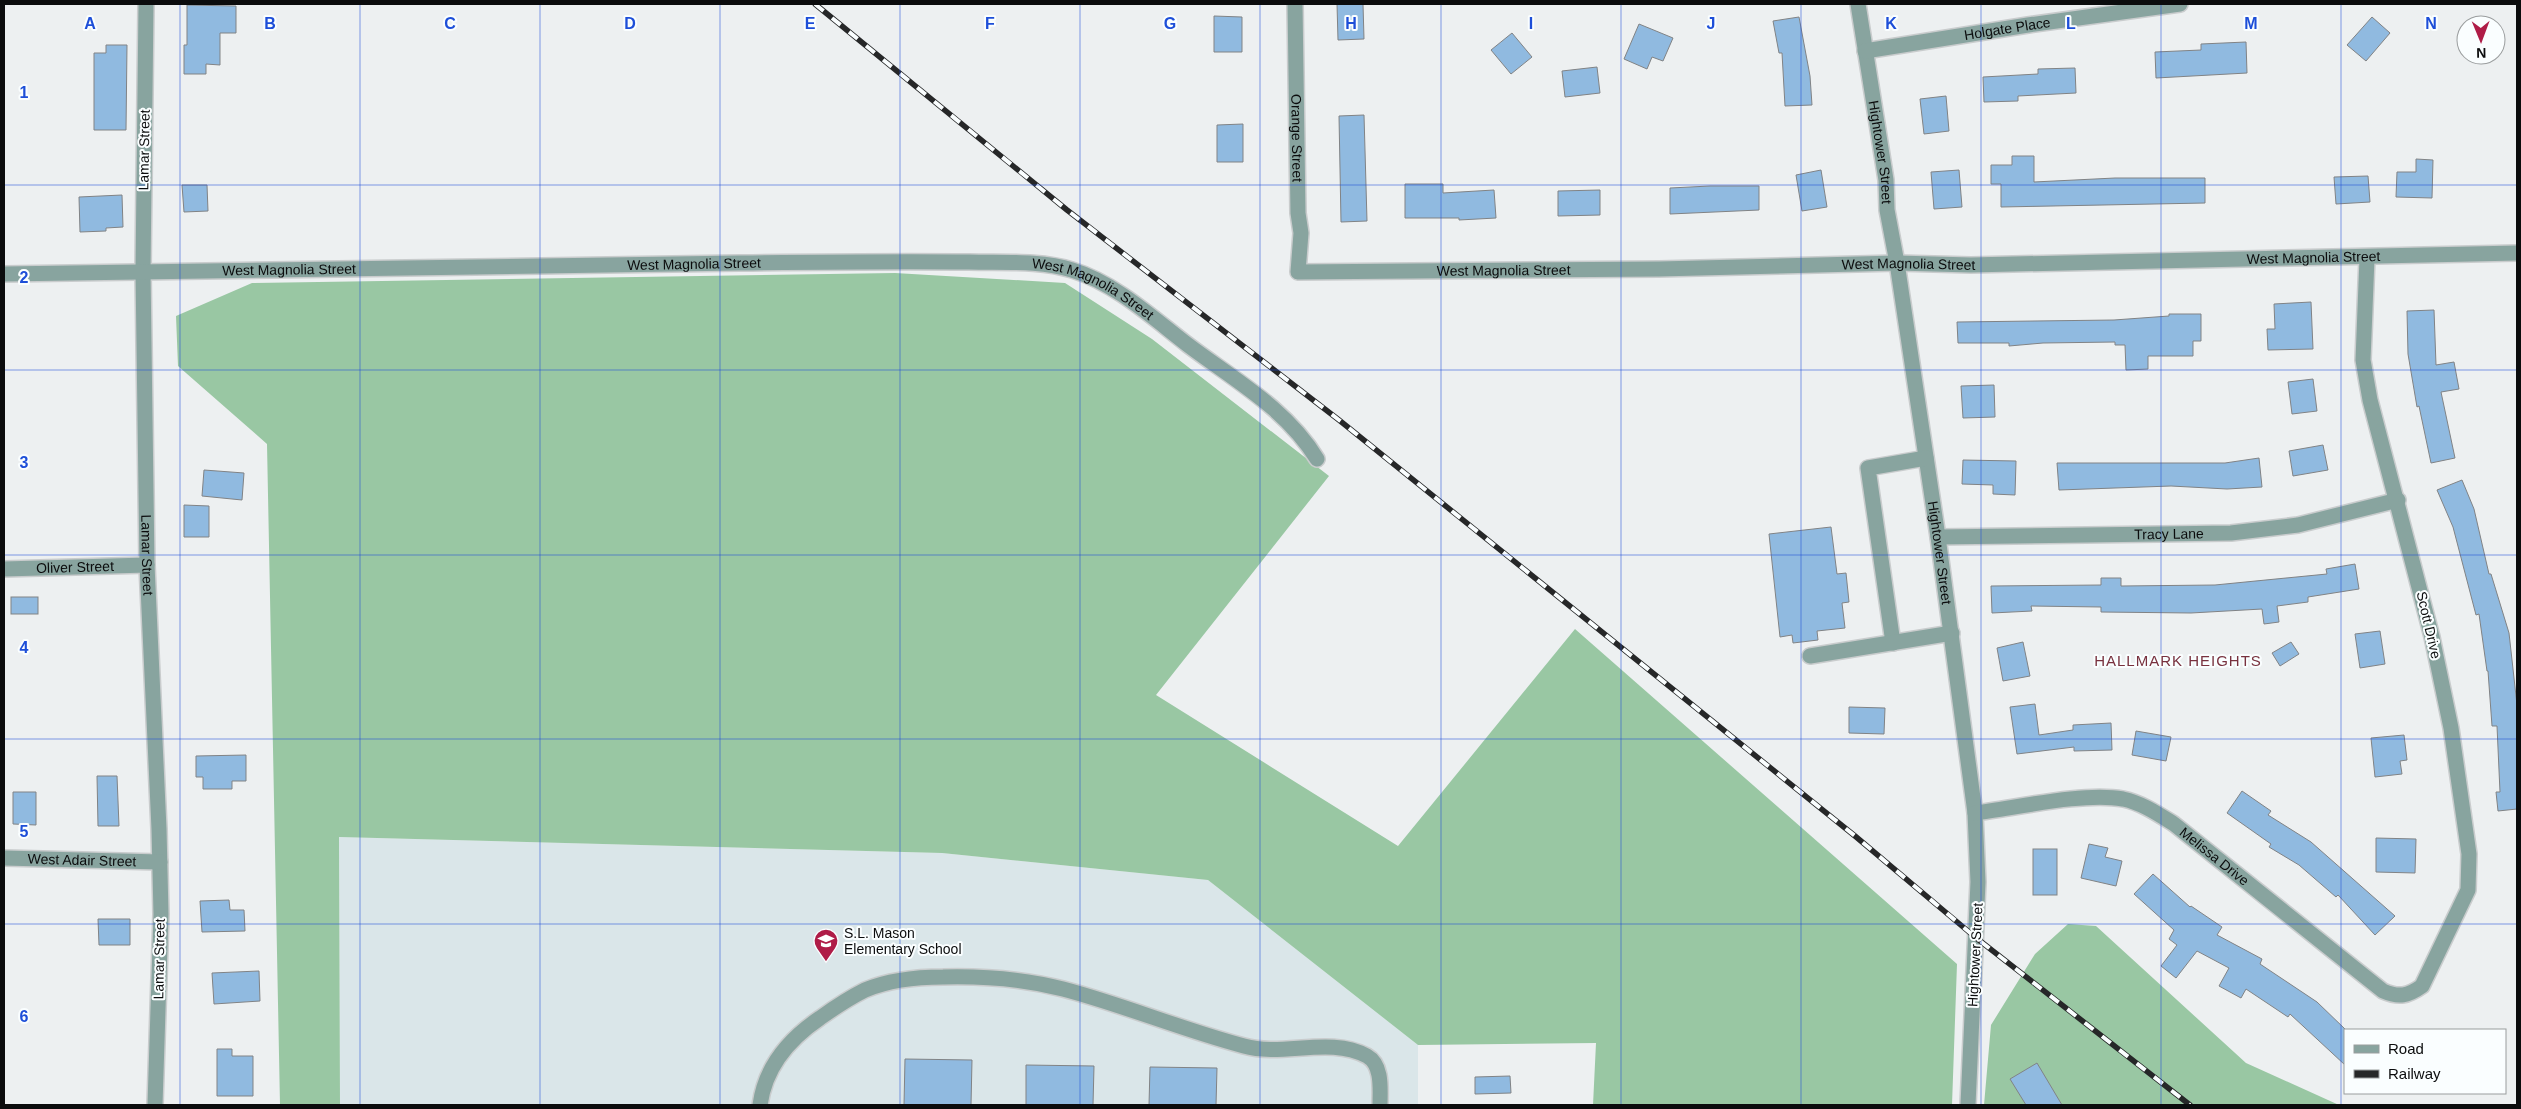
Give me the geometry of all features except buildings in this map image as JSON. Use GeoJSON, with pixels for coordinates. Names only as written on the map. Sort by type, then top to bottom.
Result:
{"type":"FeatureCollection","features":[{"type":"Feature","properties":{"kind":"street","name":"Lamar Street"},"geometry":{"type":"LineString","coordinates":[[146,4],[143,271],[147,565],[160,862],[160,975],[155,1105]]}},
{"type":"Feature","properties":{"kind":"street","name":"Orange Street"},"geometry":{"type":"LineString","coordinates":[[1295,4],[1298,213],[1301,233],[1298,272]]}},
{"type":"Feature","properties":{"kind":"street","name":"Hightower Street"},"geometry":{"type":"LineString","coordinates":[[1858,4],[1886,180],[1887,210],[1897,263],[1952,633],[1975,813],[1978,882],[1968,1105]]}},
{"type":"Feature","properties":{"kind":"street","name":"Holgate Place"},"geometry":{"type":"LineString","coordinates":[[1865,51],[2123,8],[2180,4]]}},
{"type":"Feature","properties":{"kind":"street","name":"West Magnolia Street"},"geometry":{"type":"LineString","coordinates":[[1298,272],[1659,269],[1897,263],[1971,265],[2225,258],[2367,258],[2517,254]]}},
{"type":"Feature","properties":{"kind":"street","name":"Scott Drive"},"geometry":{"type":"LineString","coordinates":[[2367,258],[2363,360],[2370,400],[2398,500],[2434,646],[2452,738],[2469,854],[2468,890],[2422,986]]}},
{"type":"Feature","properties":{"kind":"street","name":"West Magnolia Street"},"geometry":{"type":"LineString","coordinates":[[4,274],[829,262],[1008,263],[1070,269],[1107,286],[1247,387],[1295,429],[1317,459]]}},
{"type":"Feature","properties":{"kind":"street"},"geometry":{"type":"LineString","coordinates":[[1893,643],[1868,468],[1926,458]]}},
{"type":"Feature","properties":{"kind":"street","name":"Tracy Lane"},"geometry":{"type":"LineString","coordinates":[[1938,537],[2231,533],[2298,526],[2398,500]]}},
{"type":"Feature","properties":{"kind":"street","name":"Oliver Street"},"geometry":{"type":"LineString","coordinates":[[4,569],[147,565]]}},
{"type":"Feature","properties":{"kind":"street"},"geometry":{"type":"LineString","coordinates":[[1810,656],[1952,633]]}},
{"type":"Feature","properties":{"kind":"street","name":"Melissa Drive"},"geometry":{"type":"LineString","coordinates":[[1975,813],[2100,796],[2144,806],[2174,824],[2383,991],[2394,996],[2402,996],[2411,994],[2422,986]]}},
{"type":"Feature","properties":{"kind":"street","name":"West Adair Street"},"geometry":{"type":"LineString","coordinates":[[4,858],[160,862]]}},
{"type":"Feature","properties":{"kind":"street"},"geometry":{"type":"LineString","coordinates":[[760,1105],[770,1069],[802,1030],[833,1008],[866,990],[912,978],[981,976],[1062,989],[1246,1047],[1336,1048],[1357,1052],[1370,1058],[1376,1067],[1380,1081],[1380,1105]]}},
{"type":"Feature","properties":{"kind":"shaded area","name":"S.L. Mason Elementary School"},"geometry":{"type":"Polygon","coordinates":[[[339,837],[942,853],[1208,880],[1418,1045],[1418,1105],[340,1105],[339,837]]]}},
{"type":"Feature","properties":{"kind":"green space"},"geometry":{"type":"Polygon","coordinates":[[[895,273],[1065,283],[1152,339],[1329,476],[1156,695],[1398,846],[1575,629],[1957,964],[1952,1105],[1593,1105],[1596,1043],[1418,1045],[1208,880],[942,853],[339,837],[340,1105],[280,1105],[267,444],[178,366],[176,316],[252,283],[895,273]]]}},
{"type":"Feature","properties":{"kind":"green space"},"geometry":{"type":"Polygon","coordinates":[[[2068,924],[2096,926],[2246,1063],[2339,1105],[1984,1105],[1991,1025],[2035,954],[2068,924]]]}},
{"type":"Feature","properties":{"kind":"railway"},"geometry":{"type":"LineString","coordinates":[[815,4],[1067,210],[1339,420],[1855,836],[1975,937],[2190,1105]]}},
{"type":"Feature","properties":{"kind":"place","name":"S.L. Mason Elementary School"},"geometry":{"type":"Point","coordinates":[826,962]}},
{"type":"Feature","properties":{"kind":"district","name":"HALLMARK HEIGHTS"},"geometry":{"type":"Point","coordinates":[2178,661]}}]}
